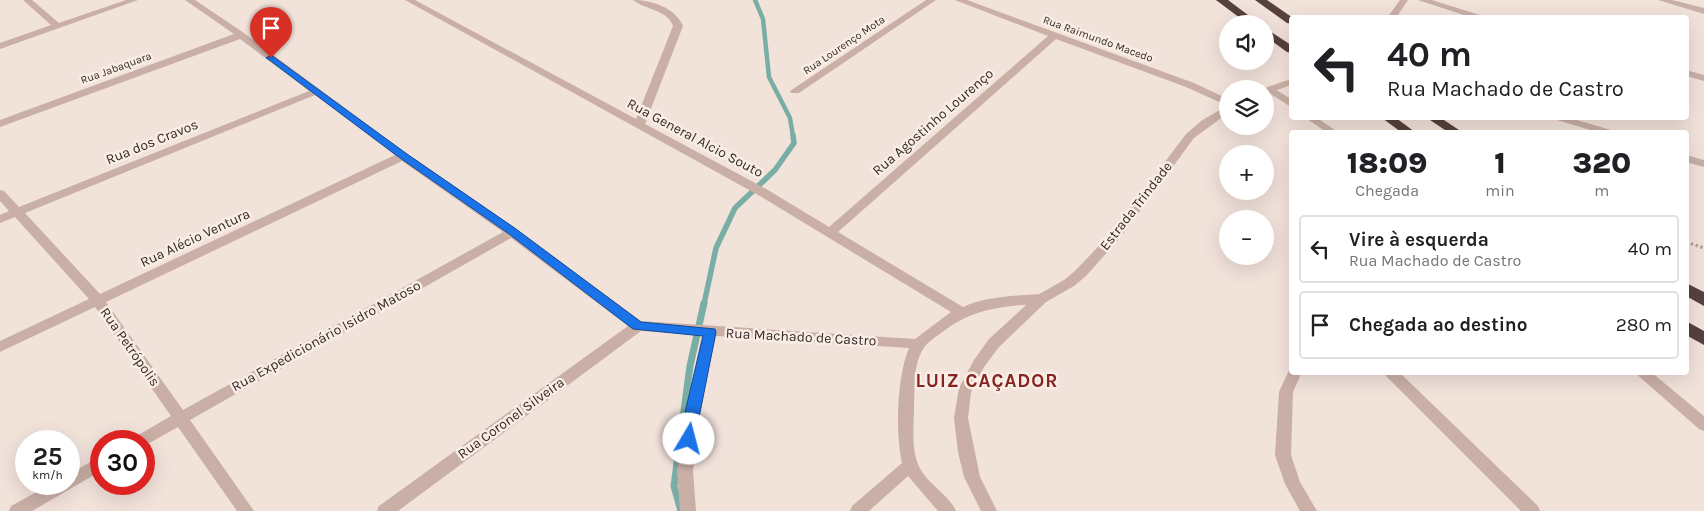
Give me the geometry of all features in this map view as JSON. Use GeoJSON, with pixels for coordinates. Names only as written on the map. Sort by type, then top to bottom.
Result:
{"type":"FeatureCollection","features":[{"type":"Feature","properties":{"kind":"highway"},"geometry":{"type":"LineString","coordinates":[[1221,0],[1242,15]]}},
{"type":"Feature","properties":{"kind":"highway"},"geometry":{"type":"LineString","coordinates":[[1260,0],[1289,20]]}},
{"type":"Feature","properties":{"kind":"highway"},"geometry":{"type":"LineString","coordinates":[[1274,37],[1289,47]]}},
{"type":"Feature","properties":{"kind":"highway"},"geometry":{"type":"LineString","coordinates":[[1391,120],[1406,130]]}},
{"type":"Feature","properties":{"kind":"highway"},"geometry":{"type":"LineString","coordinates":[[1436,120],[1453,130]]}},
{"type":"Feature","properties":{"kind":"highway"},"geometry":{"type":"LineString","coordinates":[[1689,290],[1704,300]]}},
{"type":"Feature","properties":{"kind":"highway"},"geometry":{"type":"LineString","coordinates":[[1689,328],[1704,339]]}},
{"type":"Feature","properties":{"kind":"street"},"geometry":{"type":"LineString","coordinates":[[27,0],[57,26]]}},
{"type":"Feature","properties":{"kind":"street"},"geometry":{"type":"LineString","coordinates":[[0,46],[134,0]]}},
{"type":"Feature","properties":{"kind":"street"},"geometry":{"type":"LineString","coordinates":[[189,0],[241,35],[315,92],[512,232],[638,326]]}},
{"type":"Feature","properties":{"kind":"street","name":"Rua General Alcio Souto"},"geometry":{"type":"LineString","coordinates":[[409,0],[747,183],[961,312]]}},
{"type":"Feature","properties":{"kind":"street"},"geometry":{"type":"LineString","coordinates":[[637,0],[672,17],[678,23],[639,125]]}},
{"type":"Feature","properties":{"kind":"street","name":"Rua Lourenço Mota"},"geometry":{"type":"LineString","coordinates":[[794,91],[932,0]]}},
{"type":"Feature","properties":{"kind":"street","name":"Rua Raimundo Macedo"},"geometry":{"type":"LineString","coordinates":[[959,0],[1190,85],[1219,99]]}},
{"type":"Feature","properties":{"kind":"street"},"geometry":{"type":"LineString","coordinates":[[1393,15],[1404,0]]}},
{"type":"Feature","properties":{"kind":"street"},"geometry":{"type":"LineString","coordinates":[[1422,0],[1474,15]]}},
{"type":"Feature","properties":{"kind":"street"},"geometry":{"type":"LineString","coordinates":[[1662,0],[1704,11]]}},
{"type":"Feature","properties":{"kind":"street","name":"Rua Jabaquara"},"geometry":{"type":"LineString","coordinates":[[0,124],[241,35]]}},
{"type":"Feature","properties":{"kind":"street","name":"Rua Agostinho Lourenço"},"geometry":{"type":"LineString","coordinates":[[831,232],[1055,35]]}},
{"type":"Feature","properties":{"kind":"street"},"geometry":{"type":"LineString","coordinates":[[1689,74],[1704,78]]}},
{"type":"Feature","properties":{"kind":"street"},"geometry":{"type":"LineString","coordinates":[[1274,88],[1289,83]]}},
{"type":"Feature","properties":{"kind":"street","name":"Rua dos Cravos"},"geometry":{"type":"LineString","coordinates":[[0,219],[315,92]]}},
{"type":"Feature","properties":{"kind":"street"},"geometry":{"type":"LineString","coordinates":[[1274,94],[1289,103]]}},
{"type":"Feature","properties":{"kind":"street","name":"Estrada Trindade"},"geometry":{"type":"LineString","coordinates":[[989,511],[972,477],[961,418],[964,392],[979,364],[994,343],[1041,299],[1081,273],[1116,235],[1190,136],[1219,115]]}},
{"type":"Feature","properties":{"kind":"street"},"geometry":{"type":"LineString","coordinates":[[1315,120],[1330,130]]}},
{"type":"Feature","properties":{"kind":"street"},"geometry":{"type":"LineString","coordinates":[[1568,120],[1601,130]]}},
{"type":"Feature","properties":{"kind":"street","name":"Rua Alécio Ventura"},"geometry":{"type":"LineString","coordinates":[[0,346],[403,156]]}},
{"type":"Feature","properties":{"kind":"street"},"geometry":{"type":"LineString","coordinates":[[1689,159],[1704,164]]}},
{"type":"Feature","properties":{"kind":"street","name":"Rua Petrópolis"},"geometry":{"type":"LineString","coordinates":[[0,194],[98,301],[246,511]]}},
{"type":"Feature","properties":{"kind":"street","name":"Rua Expedicionário Isidro Matoso"},"geometry":{"type":"LineString","coordinates":[[155,433],[512,232]]}},
{"type":"Feature","properties":{"kind":"street","name":"Estrada Trindade"},"geometry":{"type":"LineString","coordinates":[[910,465],[906,427],[907,384],[911,364],[919,344],[944,323],[961,312],[976,306],[1002,301],[1041,299]]}},
{"type":"Feature","properties":{"kind":"street","name":"Rua Machado de Castro"},"geometry":{"type":"LineString","coordinates":[[638,326],[707,332],[919,344]]}},
{"type":"Feature","properties":{"kind":"street","name":"Rua Coronel Silveira"},"geometry":{"type":"LineString","coordinates":[[385,511],[638,326]]}},
{"type":"Feature","properties":{"kind":"street"},"geometry":{"type":"LineString","coordinates":[[688,511],[685,470],[693,408],[707,332]]}},
{"type":"Feature","properties":{"kind":"street"},"geometry":{"type":"LineString","coordinates":[[1294,375],[1286,392],[1284,455],[1293,484],[1309,511]]}},
{"type":"Feature","properties":{"kind":"street"},"geometry":{"type":"LineString","coordinates":[[1392,375],[1532,511]]}},
{"type":"Feature","properties":{"kind":"street"},"geometry":{"type":"LineString","coordinates":[[1645,375],[1704,425]]}},
{"type":"Feature","properties":{"kind":"street"},"geometry":{"type":"LineString","coordinates":[[858,511],[910,465],[948,511]]}},
{"type":"Feature","properties":{"kind":"street"},"geometry":{"type":"LineString","coordinates":[[17,511],[45,495]]}},
{"type":"Feature","properties":{"kind":"path"},"geometry":{"type":"LineString","coordinates":[[1689,243],[1704,248]]}},
{"type":"Feature","properties":{"kind":"waterway"},"geometry":{"type":"LineString","coordinates":[[755,0],[763,19],[769,77],[790,118],[793,136]]}},
{"type":"Feature","properties":{"kind":"waterway"},"geometry":{"type":"LineString","coordinates":[[704,304],[716,248],[735,208],[775,170],[794,143],[793,135]]}},
{"type":"Feature","properties":{"kind":"waterway"},"geometry":{"type":"LineString","coordinates":[[681,511],[674,486],[690,366],[704,303]]}},
{"type":"Feature","properties":{"kind":"district","name":"LUIZ CAÇADOR"},"geometry":{"type":"Point","coordinates":[987,381]}},
{"type":"Feature","properties":{"kind":"route"},"geometry":{"type":"LineString","coordinates":[[271,58],[403,156],[512,232],[638,326],[710,332],[693,408],[689,439]]}}]}
